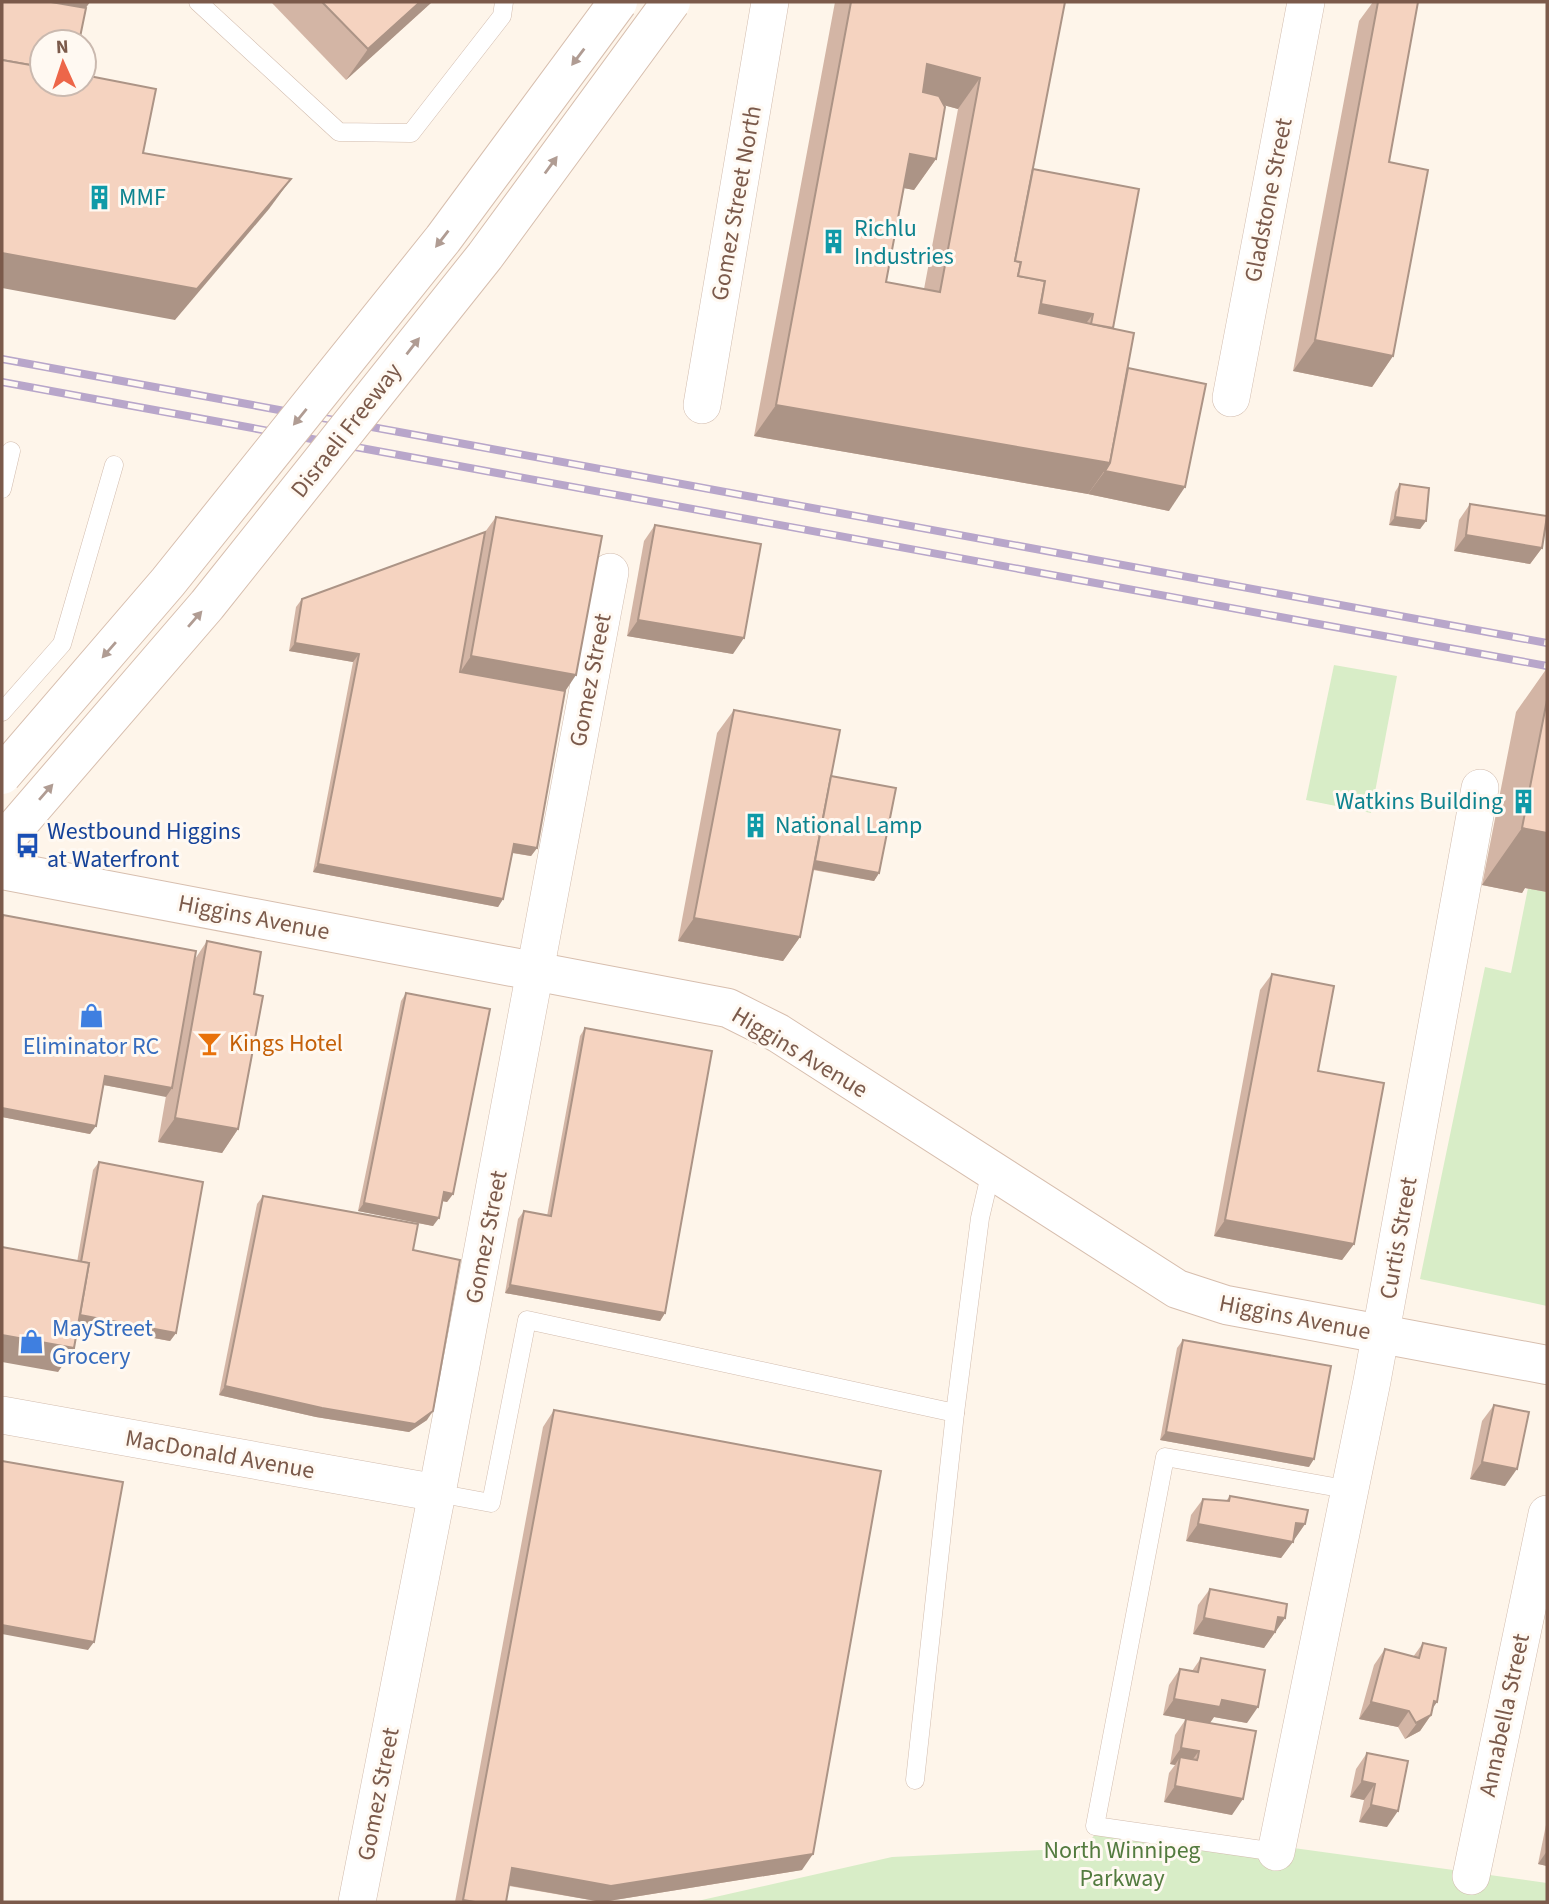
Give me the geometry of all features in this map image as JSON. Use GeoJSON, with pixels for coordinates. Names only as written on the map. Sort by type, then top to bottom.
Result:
{"type":"FeatureCollection","features":[{"type":"Feature","properties":{"kind":"main road","name":"Disraeli Freeway"},"geometry":{"type":"LineString","coordinates":[[2,775],[168,582],[443,239],[618,2]]}},
{"type":"Feature","properties":{"kind":"main road","name":"Disraeli Freeway"},"geometry":{"type":"LineString","coordinates":[[2,843],[207,605],[485,256],[671,2]]}},
{"type":"Feature","properties":{"kind":"main road","name":"Higgins Avenue"},"geometry":{"type":"LineString","coordinates":[[2,870],[697,999],[751,1018],[1177,1289],[1226,1305],[1547,1365]]}},
{"type":"Feature","properties":{"kind":"street","name":"Gomez Street North"},"geometry":{"type":"LineString","coordinates":[[702,405],[770,2]]}},
{"type":"Feature","properties":{"kind":"street","name":"Gladstone Street"},"geometry":{"type":"LineString","coordinates":[[1231,398],[1306,2]]}},
{"type":"Feature","properties":{"kind":"street","name":"Gomez Street"},"geometry":{"type":"LineString","coordinates":[[357,1902],[438,1493],[610,572]]}},
{"type":"Feature","properties":{"kind":"street","name":"Curtis Street"},"geometry":{"type":"LineString","coordinates":[[1276,1852],[1351,1489],[1480,788]]}},
{"type":"Feature","properties":{"kind":"street","name":"MacDonald Avenue"},"geometry":{"type":"LineString","coordinates":[[2,1415],[438,1493]]}},
{"type":"Feature","properties":{"kind":"street","name":"Annabella Street"},"geometry":{"type":"LineString","coordinates":[[1471,1876],[1547,1514]]}},
{"type":"Feature","properties":{"kind":"lane"},"geometry":{"type":"LineString","coordinates":[[198,2],[339,132],[411,133],[502,16],[504,2]]}},
{"type":"Feature","properties":{"kind":"lane"},"geometry":{"type":"LineString","coordinates":[[2,489],[11,451]]}},
{"type":"Feature","properties":{"kind":"lane"},"geometry":{"type":"LineString","coordinates":[[2,712],[62,644],[114,465]]}},
{"type":"Feature","properties":{"kind":"lane"},"geometry":{"type":"LineString","coordinates":[[915,1780],[955,1413],[980,1218],[991,1171]]}},
{"type":"Feature","properties":{"kind":"lane"},"geometry":{"type":"LineString","coordinates":[[438,1493],[491,1503],[527,1320],[955,1413]]}},
{"type":"Feature","properties":{"kind":"lane"},"geometry":{"type":"LineString","coordinates":[[1276,1852],[1095,1826],[1165,1457],[1351,1489]]}},
{"type":"Feature","properties":{"kind":"green space"},"geometry":{"type":"Polygon","coordinates":[[[1334,665],[1397,676],[1371,813],[1306,800],[1334,665]]]}},
{"type":"Feature","properties":{"kind":"green space"},"geometry":{"type":"Polygon","coordinates":[[[1528,888],[1547,892],[1547,1306],[1420,1279],[1485,967],[1511,973],[1528,888]]]}},
{"type":"Feature","properties":{"kind":"green space","name":"North Winnipeg Parkway"},"geometry":{"type":"Polygon","coordinates":[[[1105,1822],[1547,1883],[1547,1902],[693,1902],[892,1857],[1084,1848],[1105,1822]]]}},
{"type":"Feature","properties":{"kind":"building"},"geometry":{"type":"Polygon","coordinates":[[[2,2],[51,2],[86,8],[82,28],[28,28],[28,65],[2,60],[2,2]]]}},
{"type":"Feature","properties":{"kind":"building"},"geometry":{"type":"Polygon","coordinates":[[[322,2],[420,2],[368,49],[322,2]]]}},
{"type":"Feature","properties":{"kind":"building","name":"Richlu Industries"},"geometry":{"type":"Polygon","coordinates":[[[851,2],[1065,2],[1015,261],[1021,262],[1018,276],[1045,281],[1039,313],[1134,333],[1110,463],[776,405],[851,2]],[[927,64],[923,92],[939,96],[945,107],[936,159],[910,154],[886,282],[940,292],[980,78],[927,64]]]}},
{"type":"Feature","properties":{"kind":"building"},"geometry":{"type":"Polygon","coordinates":[[[1378,2],[1418,2],[1389,162],[1428,170],[1393,356],[1315,340],[1378,2]]]}},
{"type":"Feature","properties":{"kind":"building","name":"MMF"},"geometry":{"type":"Polygon","coordinates":[[[2,60],[28,65],[28,98],[98,98],[98,78],[156,89],[143,153],[291,179],[197,289],[2,253],[2,60]]]}},
{"type":"Feature","properties":{"kind":"building"},"geometry":{"type":"Polygon","coordinates":[[[1033,169],[1139,189],[1113,328],[1091,324],[1093,314],[1041,304],[1045,281],[1018,276],[1021,262],[1015,261],[1033,169]]]}},
{"type":"Feature","properties":{"kind":"building"},"geometry":{"type":"Polygon","coordinates":[[[1128,368],[1206,384],[1185,487],[1105,471],[1110,463],[1128,368]]]}},
{"type":"Feature","properties":{"kind":"building"},"geometry":{"type":"Polygon","coordinates":[[[1400,484],[1429,488],[1426,521],[1395,517],[1400,484]]]}},
{"type":"Feature","properties":{"kind":"building"},"geometry":{"type":"Polygon","coordinates":[[[1470,504],[1547,516],[1542,548],[1466,535],[1470,504]]]}},
{"type":"Feature","properties":{"kind":"building"},"geometry":{"type":"Polygon","coordinates":[[[496,517],[602,536],[576,675],[471,656],[496,517]]]}},
{"type":"Feature","properties":{"kind":"building"},"geometry":{"type":"Polygon","coordinates":[[[655,525],[761,544],[744,638],[638,620],[655,525]]]}},
{"type":"Feature","properties":{"kind":"building"},"geometry":{"type":"Polygon","coordinates":[[[485,532],[460,672],[565,691],[537,848],[514,844],[503,899],[318,864],[359,654],[295,643],[302,599],[485,532]]]}},
{"type":"Feature","properties":{"kind":"building"},"geometry":{"type":"Polygon","coordinates":[[[1547,700],[1547,833],[1522,828],[1547,700]]]}},
{"type":"Feature","properties":{"kind":"building","name":"National Lamp"},"geometry":{"type":"Polygon","coordinates":[[[734,710],[840,730],[800,937],[694,918],[734,710]]]}},
{"type":"Feature","properties":{"kind":"building"},"geometry":{"type":"Polygon","coordinates":[[[831,776],[896,788],[879,873],[815,861],[831,776]]]}},
{"type":"Feature","properties":{"kind":"building","name":"Eliminator RC"},"geometry":{"type":"Polygon","coordinates":[[[3,915],[196,951],[172,1088],[105,1076],[96,1126],[2,1108],[3,915]]]}},
{"type":"Feature","properties":{"kind":"building","name":"Kings Hotel"},"geometry":{"type":"Polygon","coordinates":[[[207,941],[261,952],[254,994],[263,996],[238,1129],[175,1118],[207,941]]]}},
{"type":"Feature","properties":{"kind":"building"},"geometry":{"type":"Polygon","coordinates":[[[1272,974],[1334,986],[1318,1071],[1384,1083],[1354,1244],[1225,1220],[1272,974]]]}},
{"type":"Feature","properties":{"kind":"building"},"geometry":{"type":"Polygon","coordinates":[[[406,993],[490,1009],[453,1194],[444,1192],[439,1218],[364,1203],[406,993]]]}},
{"type":"Feature","properties":{"kind":"building"},"geometry":{"type":"Polygon","coordinates":[[[585,1028],[712,1051],[665,1313],[510,1285],[524,1211],[551,1216],[585,1028]]]}},
{"type":"Feature","properties":{"kind":"building"},"geometry":{"type":"Polygon","coordinates":[[[99,1162],[203,1182],[176,1333],[80,1315],[89,1263],[81,1262],[99,1162]]]}},
{"type":"Feature","properties":{"kind":"building"},"geometry":{"type":"Polygon","coordinates":[[[263,1196],[418,1224],[413,1250],[460,1260],[433,1411],[415,1424],[322,1408],[225,1386],[263,1196]]]}},
{"type":"Feature","properties":{"kind":"building"},"geometry":{"type":"Polygon","coordinates":[[[2,1247],[89,1263],[74,1348],[2,1335],[2,1247]]]}},
{"type":"Feature","properties":{"kind":"building"},"geometry":{"type":"Polygon","coordinates":[[[1183,1340],[1331,1366],[1314,1459],[1166,1432],[1183,1340]]]}},
{"type":"Feature","properties":{"kind":"building"},"geometry":{"type":"Polygon","coordinates":[[[1494,1405],[1529,1412],[1517,1469],[1482,1462],[1494,1405]]]}},
{"type":"Feature","properties":{"kind":"building"},"geometry":{"type":"Polygon","coordinates":[[[554,1410],[881,1471],[813,1854],[611,1886],[512,1868],[506,1902],[463,1900],[554,1410]]]}},
{"type":"Feature","properties":{"kind":"building"},"geometry":{"type":"Polygon","coordinates":[[[2,1461],[123,1482],[94,1642],[2,1625],[2,1461]]]}},
{"type":"Feature","properties":{"kind":"building"},"geometry":{"type":"Polygon","coordinates":[[[1230,1496],[1308,1510],[1305,1524],[1296,1523],[1293,1542],[1198,1524],[1203,1499],[1229,1501],[1230,1496]]]}},
{"type":"Feature","properties":{"kind":"building"},"geometry":{"type":"Polygon","coordinates":[[[1210,1589],[1287,1604],[1285,1618],[1278,1617],[1275,1632],[1204,1618],[1210,1589]]]}},
{"type":"Feature","properties":{"kind":"building"},"geometry":{"type":"Polygon","coordinates":[[[1423,1643],[1446,1648],[1437,1702],[1434,1701],[1431,1715],[1416,1723],[1409,1711],[1371,1702],[1385,1649],[1419,1658],[1423,1643]]]}},
{"type":"Feature","properties":{"kind":"building"},"geometry":{"type":"Polygon","coordinates":[[[1201,1658],[1265,1670],[1258,1707],[1222,1700],[1220,1707],[1174,1699],[1180,1669],[1198,1672],[1201,1658]]]}},
{"type":"Feature","properties":{"kind":"building"},"geometry":{"type":"Polygon","coordinates":[[[1186,1719],[1256,1731],[1243,1799],[1175,1786],[1180,1757],[1197,1760],[1199,1751],[1181,1748],[1186,1719]]]}},
{"type":"Feature","properties":{"kind":"building"},"geometry":{"type":"Polygon","coordinates":[[[1367,1753],[1408,1761],[1398,1811],[1371,1805],[1375,1784],[1362,1781],[1367,1753]]]}},
{"type":"Feature","properties":{"kind":"railway"},"geometry":{"type":"LineString","coordinates":[[2,359],[1547,643]]}},
{"type":"Feature","properties":{"kind":"railway"},"geometry":{"type":"LineString","coordinates":[[2,382],[1547,666]]}},
{"type":"Feature","properties":{"kind":"place","name":"MMF"},"geometry":{"type":"Point","coordinates":[99,197]}},
{"type":"Feature","properties":{"kind":"place","name":"Richlu Industries"},"geometry":{"type":"Point","coordinates":[834,242]}},
{"type":"Feature","properties":{"kind":"place","name":"Watkins Building"},"geometry":{"type":"Point","coordinates":[1523,801]}},
{"type":"Feature","properties":{"kind":"place","name":"National Lamp"},"geometry":{"type":"Point","coordinates":[755,825]}},
{"type":"Feature","properties":{"kind":"place","name":"Westbound Higgins at Waterfront"},"geometry":{"type":"Point","coordinates":[27,845]}},
{"type":"Feature","properties":{"kind":"place","name":"Eliminator RC"},"geometry":{"type":"Point","coordinates":[91,1015]}},
{"type":"Feature","properties":{"kind":"place","name":"Kings Hotel"},"geometry":{"type":"Point","coordinates":[209,1043]}},
{"type":"Feature","properties":{"kind":"place","name":"MayStreet Grocery"},"geometry":{"type":"Point","coordinates":[32,1342]}}]}
